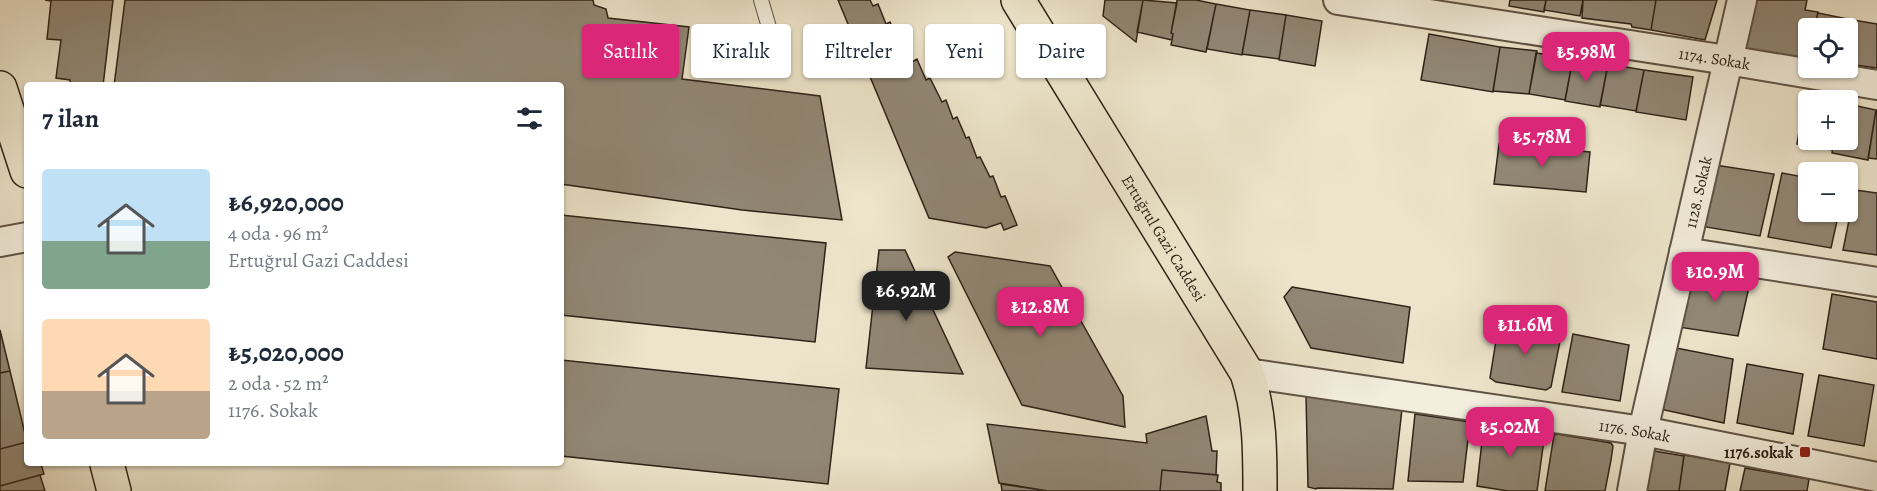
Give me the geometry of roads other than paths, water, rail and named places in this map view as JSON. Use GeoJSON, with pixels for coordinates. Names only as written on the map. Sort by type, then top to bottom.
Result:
{"type":"FeatureCollection","features":[{"type":"Feature","properties":{"kind":"main road","name":"Ertuğrul Gazi Caddesi"},"geometry":{"type":"LineString","coordinates":[[1018,0],[1247,373],[1253,390],[1260,434],[1260,491]]}},
{"type":"Feature","properties":{"kind":"main road"},"geometry":{"type":"LineString","coordinates":[[0,88],[24,162]]}},
{"type":"Feature","properties":{"kind":"main road"},"geometry":{"type":"LineString","coordinates":[[108,466],[114,491]]}},
{"type":"Feature","properties":{"kind":"street","name":"1174. Sokak"},"geometry":{"type":"LineString","coordinates":[[1338,0],[1877,85]]}},
{"type":"Feature","properties":{"kind":"street","name":"1128. Sokak"},"geometry":{"type":"LineString","coordinates":[[1632,491],[1643,431],[1742,0]]}},
{"type":"Feature","properties":{"kind":"street"},"geometry":{"type":"LineString","coordinates":[[0,242],[24,238]]}},
{"type":"Feature","properties":{"kind":"street"},"geometry":{"type":"LineString","coordinates":[[1684,252],[1877,282]]}},
{"type":"Feature","properties":{"kind":"street","name":"1176. Sokak"},"geometry":{"type":"LineString","coordinates":[[1247,373],[1643,431],[1877,477]]}},
{"type":"Feature","properties":{"kind":"lane"},"geometry":{"type":"LineString","coordinates":[[761,0],[768,24]]}},
{"type":"Feature","properties":{"kind":"place","name":"1176.sokak"},"geometry":{"type":"Point","coordinates":[1805,452]}}]}
